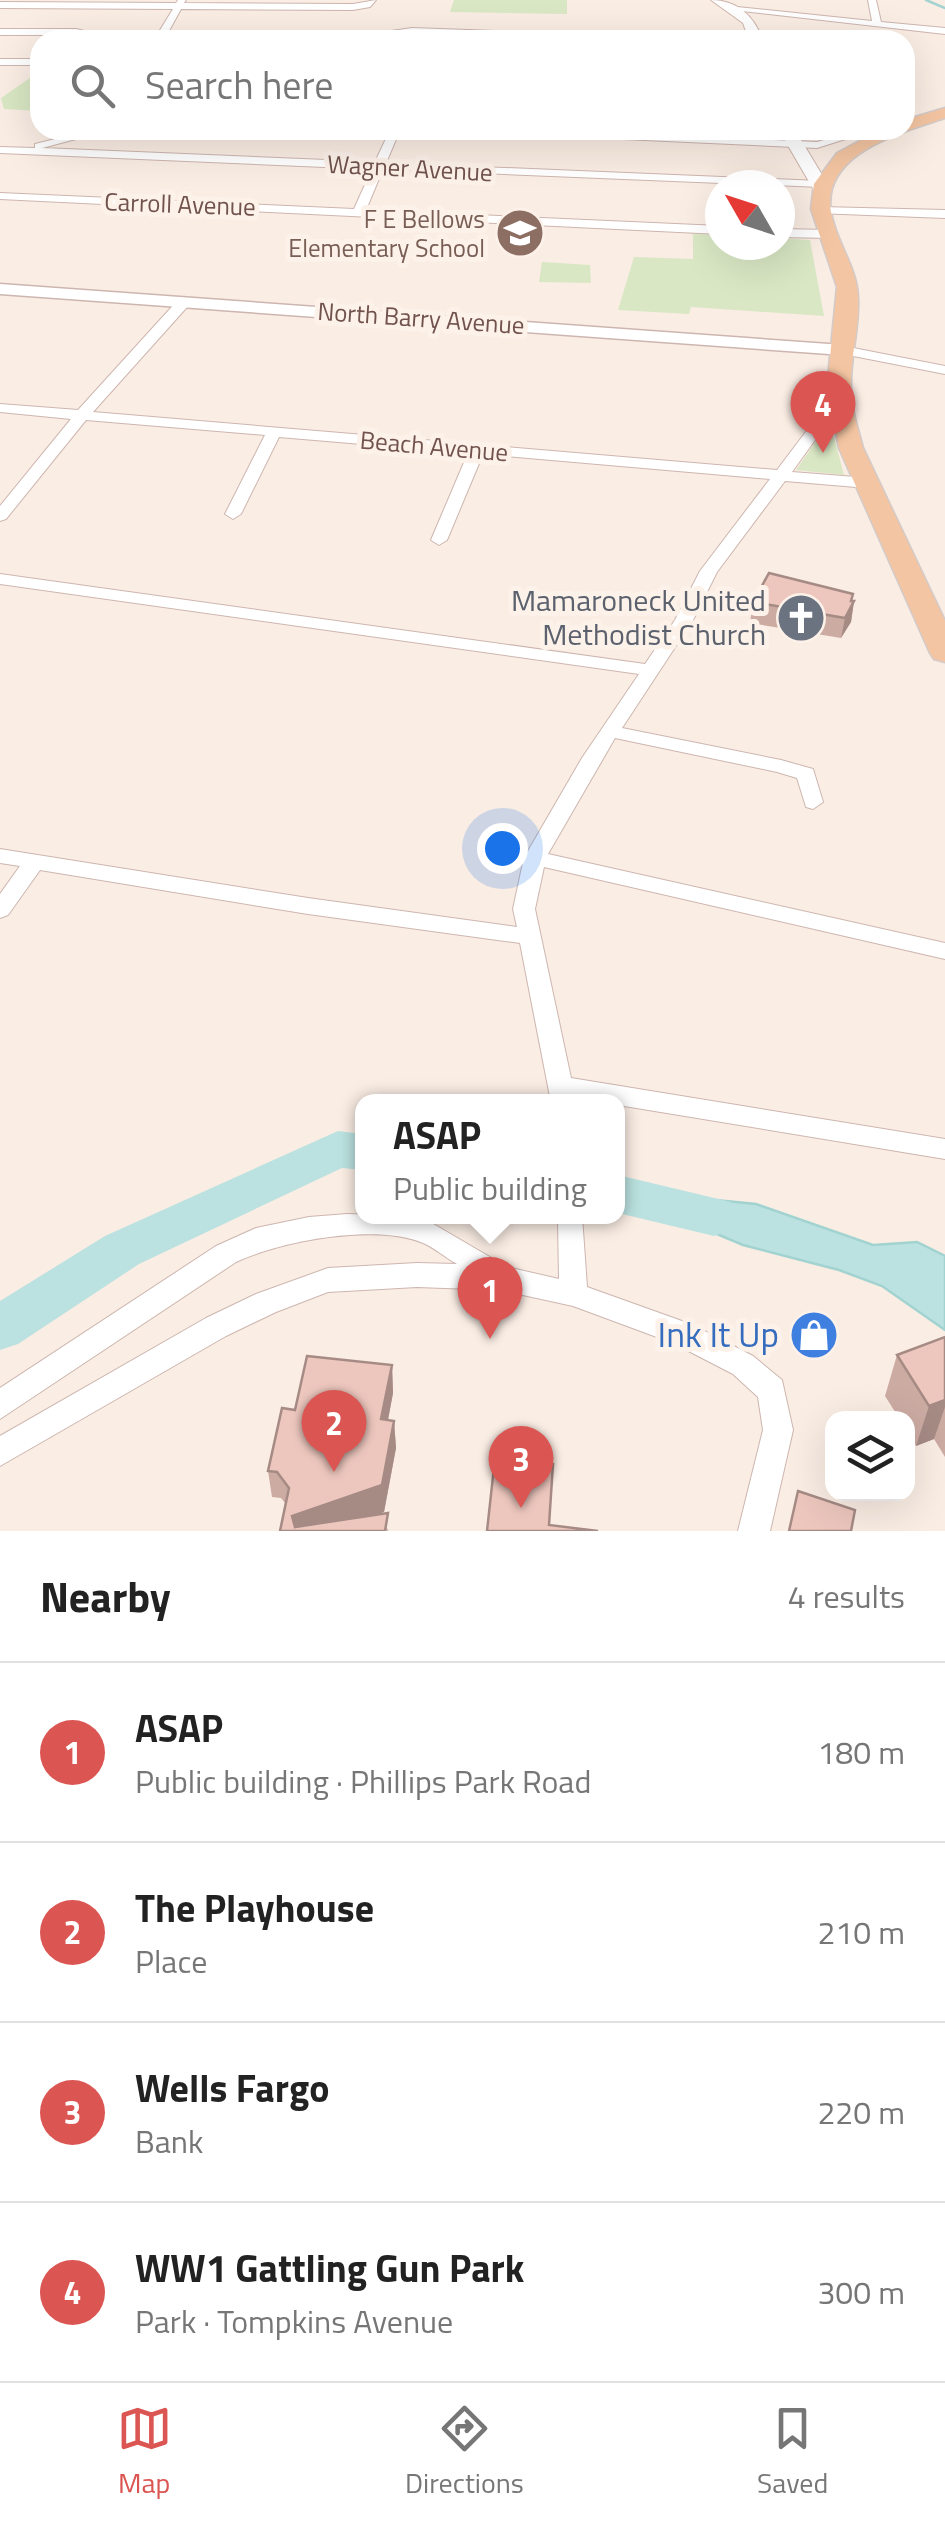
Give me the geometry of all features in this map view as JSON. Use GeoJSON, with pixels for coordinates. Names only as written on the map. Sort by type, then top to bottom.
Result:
{"type":"FeatureCollection","features":[{"type":"Feature","properties":{"kind":"main road"},"geometry":{"type":"LineString","coordinates":[[728,5],[756,30]]}},
{"type":"Feature","properties":{"kind":"main road"},"geometry":{"type":"LineString","coordinates":[[915,122],[945,114]]}},
{"type":"Feature","properties":{"kind":"main road"},"geometry":{"type":"LineString","coordinates":[[793,140],[823,204],[847,287],[848,324],[839,388],[847,433],[945,653]]}},
{"type":"Feature","properties":{"kind":"main road"},"geometry":{"type":"LineString","coordinates":[[823,204],[841,159],[876,140]]}},
{"type":"Feature","properties":{"kind":"street"},"geometry":{"type":"LineString","coordinates":[[0,5],[181,2],[353,7],[368,5],[372,0]]}},
{"type":"Feature","properties":{"kind":"street"},"geometry":{"type":"LineString","coordinates":[[872,0],[877,25]]}},
{"type":"Feature","properties":{"kind":"street"},"geometry":{"type":"LineString","coordinates":[[66,30],[86,2]]}},
{"type":"Feature","properties":{"kind":"street"},"geometry":{"type":"LineString","coordinates":[[165,30],[181,2]]}},
{"type":"Feature","properties":{"kind":"street"},"geometry":{"type":"LineString","coordinates":[[728,5],[843,26],[945,31]]}},
{"type":"Feature","properties":{"kind":"street"},"geometry":{"type":"LineString","coordinates":[[0,32],[30,34]]}},
{"type":"Feature","properties":{"kind":"street"},"geometry":{"type":"LineString","coordinates":[[0,62],[30,62]]}},
{"type":"Feature","properties":{"kind":"street"},"geometry":{"type":"LineString","coordinates":[[24,151],[66,140]]}},
{"type":"Feature","properties":{"kind":"street"},"geometry":{"type":"LineString","coordinates":[[359,212],[391,140]]}},
{"type":"Feature","properties":{"kind":"street","name":"Wagner Avenue"},"geometry":{"type":"LineString","coordinates":[[0,150],[380,166],[823,204]]}},
{"type":"Feature","properties":{"kind":"street","name":"Carroll Avenue"},"geometry":{"type":"LineString","coordinates":[[0,196],[705,229]]}},
{"type":"Feature","properties":{"kind":"street"},"geometry":{"type":"LineString","coordinates":[[795,223],[823,204],[945,214]]}},
{"type":"Feature","properties":{"kind":"street","name":"North Barry Avenue"},"geometry":{"type":"LineString","coordinates":[[0,288],[843,350]]}},
{"type":"Feature","properties":{"kind":"street"},"geometry":{"type":"LineString","coordinates":[[0,516],[183,303]]}},
{"type":"Feature","properties":{"kind":"street"},"geometry":{"type":"LineString","coordinates":[[843,350],[945,370]]}},
{"type":"Feature","properties":{"kind":"street"},"geometry":{"type":"LineString","coordinates":[[564,1094],[524,909],[535,858],[609,731],[684,620],[709,571],[820,422],[839,388]]}},
{"type":"Feature","properties":{"kind":"street","name":"Beach Avenue"},"geometry":{"type":"LineString","coordinates":[[0,408],[868,483]]}},
{"type":"Feature","properties":{"kind":"street"},"geometry":{"type":"LineString","coordinates":[[233,514],[274,432]]}},
{"type":"Feature","properties":{"kind":"street"},"geometry":{"type":"LineString","coordinates":[[439,540],[477,450]]}},
{"type":"Feature","properties":{"kind":"street"},"geometry":{"type":"LineString","coordinates":[[0,579],[649,670]]}},
{"type":"Feature","properties":{"kind":"street"},"geometry":{"type":"LineString","coordinates":[[609,731],[806,774],[813,802]]}},
{"type":"Feature","properties":{"kind":"street"},"geometry":{"type":"LineString","coordinates":[[0,856],[531,937]]}},
{"type":"Feature","properties":{"kind":"street"},"geometry":{"type":"LineString","coordinates":[[535,858],[945,951]]}},
{"type":"Feature","properties":{"kind":"street"},"geometry":{"type":"LineString","coordinates":[[0,910],[34,862]]}},
{"type":"Feature","properties":{"kind":"street"},"geometry":{"type":"LineString","coordinates":[[625,1103],[945,1149]]}},
{"type":"Feature","properties":{"kind":"street"},"geometry":{"type":"LineString","coordinates":[[571,1224],[573,1294]]}},
{"type":"Feature","properties":{"kind":"street"},"geometry":{"type":"LineString","coordinates":[[0,1404],[176,1284],[256,1240],[309,1228],[396,1225],[430,1232],[501,1278]]}},
{"type":"Feature","properties":{"kind":"street"},"geometry":{"type":"LineString","coordinates":[[0,1452],[216,1327],[266,1302],[328,1280],[417,1275],[501,1278],[573,1294],[683,1334],[742,1365],[772,1390],[778,1430],[754,1531]]}},
{"type":"Feature","properties":{"kind":"green space"},"geometry":{"type":"Polygon","coordinates":[[[454,0],[567,0],[567,14],[450,12],[454,0]]]}},
{"type":"Feature","properties":{"kind":"green space"},"geometry":{"type":"Polygon","coordinates":[[[30,78],[30,110],[4,109],[1,98],[30,78]]]}},
{"type":"Feature","properties":{"kind":"green space"},"geometry":{"type":"Polygon","coordinates":[[[693,234],[705,234],[705,260],[795,260],[795,239],[810,240],[824,316],[691,307],[689,314],[618,310],[634,257],[693,259],[693,234]]]}},
{"type":"Feature","properties":{"kind":"green space"},"geometry":{"type":"Polygon","coordinates":[[[542,262],[590,265],[591,283],[539,282],[542,262]]]}},
{"type":"Feature","properties":{"kind":"green space"},"geometry":{"type":"Polygon","coordinates":[[[821,434],[834,437],[844,475],[796,470],[821,434]]]}},
{"type":"Feature","properties":{"kind":"water"},"geometry":{"type":"Polygon","coordinates":[[[665,1195],[756,1204],[873,1245],[917,1242],[945,1256],[945,1330],[882,1286],[839,1270],[743,1245],[674,1216],[665,1195]]]}},
{"type":"Feature","properties":{"kind":"building"},"geometry":{"type":"Polygon","coordinates":[[[769,573],[853,594],[854,601],[845,618],[753,602],[769,573]]]}},
{"type":"Feature","properties":{"kind":"building"},"geometry":{"type":"Polygon","coordinates":[[[945,1337],[945,1400],[929,1406],[897,1355],[945,1337]]]}},
{"type":"Feature","properties":{"kind":"building"},"geometry":{"type":"Polygon","coordinates":[[[307,1356],[392,1365],[381,1419],[394,1421],[382,1485],[292,1516],[295,1527],[388,1513],[385,1531],[280,1531],[289,1488],[277,1472],[268,1471],[282,1408],[295,1410],[307,1356]]]}},
{"type":"Feature","properties":{"kind":"building"},"geometry":{"type":"Polygon","coordinates":[[[495,1458],[553,1464],[549,1525],[598,1531],[487,1531],[495,1458]]]}},
{"type":"Feature","properties":{"kind":"building"},"geometry":{"type":"Polygon","coordinates":[[[798,1491],[855,1510],[851,1531],[789,1531],[798,1491]]]}},
{"type":"Feature","properties":{"kind":"waterway"},"geometry":{"type":"LineString","coordinates":[[926,0],[945,8]]}},
{"type":"Feature","properties":{"kind":"waterway"},"geometry":{"type":"LineString","coordinates":[[0,1328],[122,1250],[338,1149],[355,1151]]}},
{"type":"Feature","properties":{"kind":"waterway"},"geometry":{"type":"LineString","coordinates":[[625,1196],[714,1216]]}},
{"type":"Feature","properties":{"kind":"place","name":"F E Bellows Elementary School"},"geometry":{"type":"Point","coordinates":[520,233]}},
{"type":"Feature","properties":{"kind":"place","name":"WW1 Gattling Gun Park"},"geometry":{"type":"Point","coordinates":[823,453]}},
{"type":"Feature","properties":{"kind":"place","name":"Mamaroneck United Methodist Church"},"geometry":{"type":"Point","coordinates":[801,618]}},
{"type":"Feature","properties":{"kind":"place","name":"Ink It Up"},"geometry":{"type":"Point","coordinates":[814,1335]}},
{"type":"Feature","properties":{"kind":"place","name":"ASAP"},"geometry":{"type":"Point","coordinates":[490,1339]}},
{"type":"Feature","properties":{"kind":"place","name":"The Playhouse"},"geometry":{"type":"Point","coordinates":[334,1472]}},
{"type":"Feature","properties":{"kind":"place","name":"Wells Fargo"},"geometry":{"type":"Point","coordinates":[521,1508]}}]}
